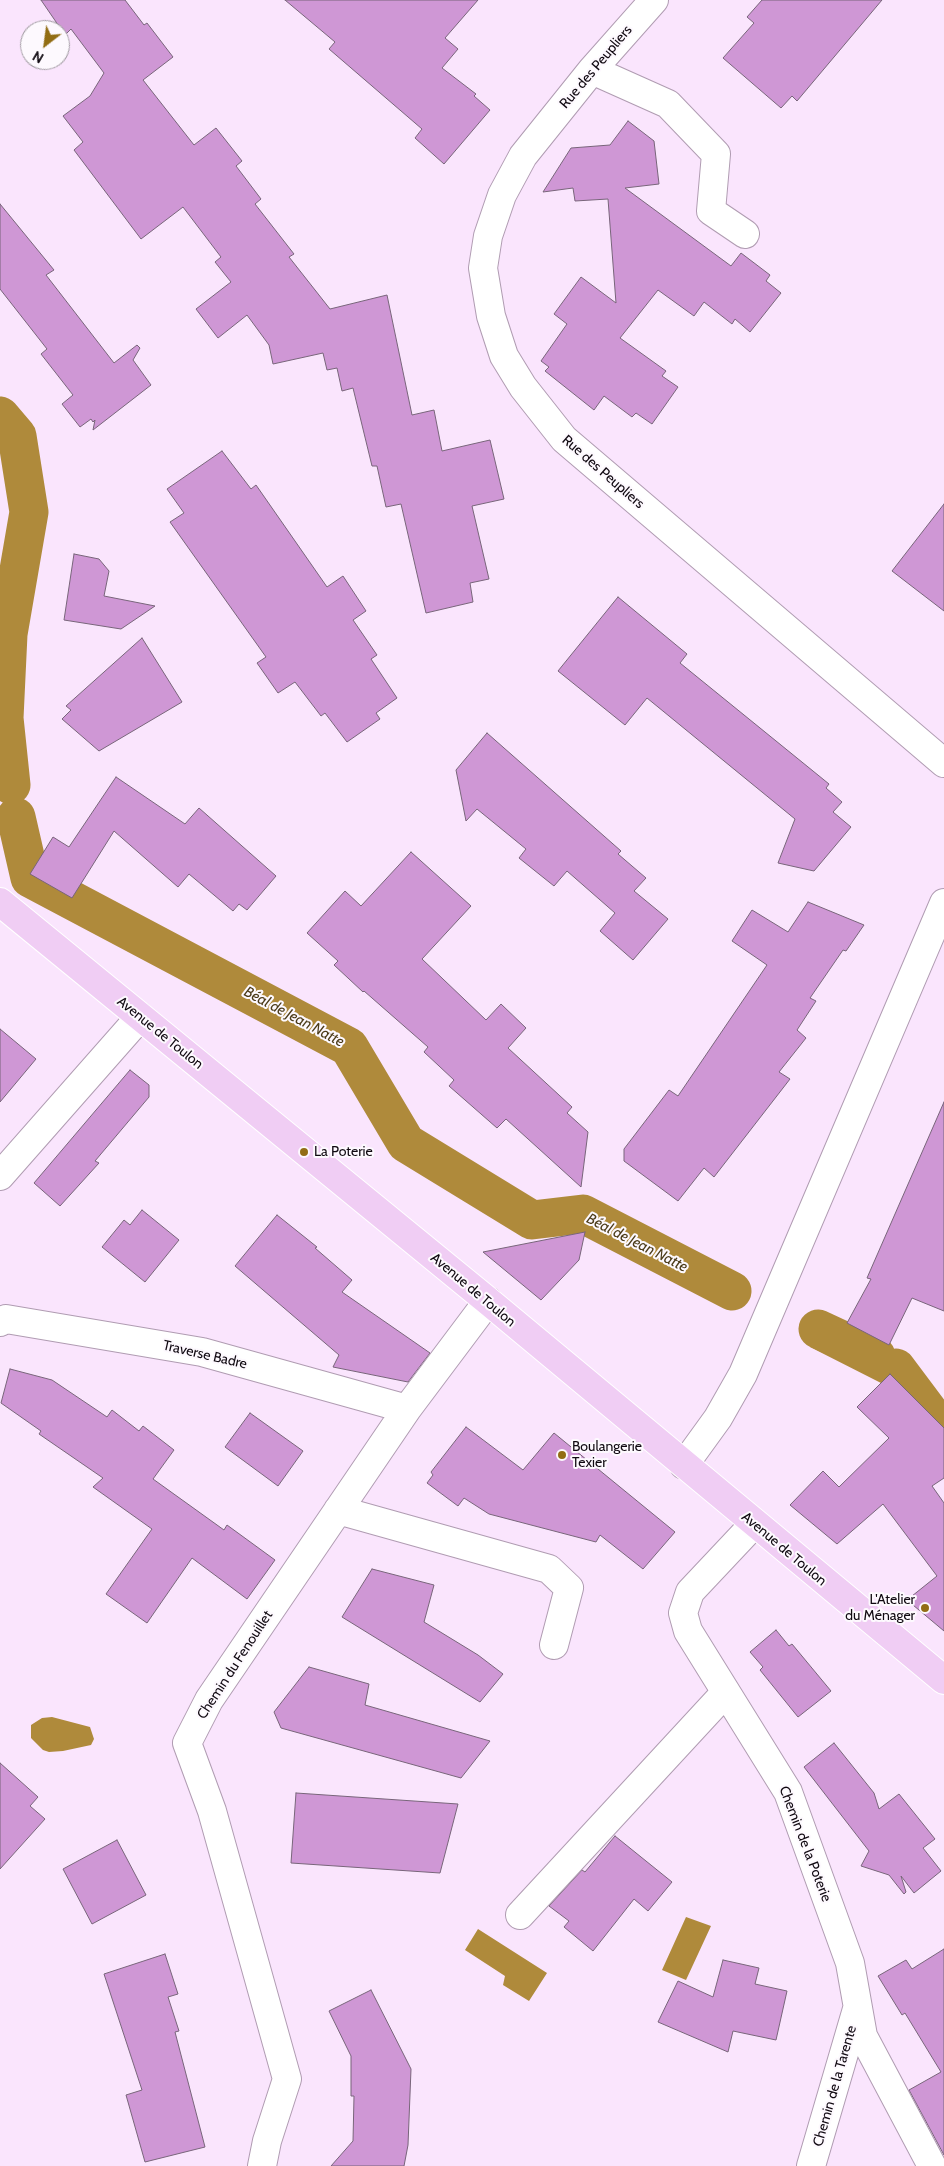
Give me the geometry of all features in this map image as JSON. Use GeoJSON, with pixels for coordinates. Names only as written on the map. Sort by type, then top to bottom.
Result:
{"type":"FeatureCollection","features":[{"type":"Feature","properties":{"kind":"main road","name":"Avenue de Toulon"},"geometry":{"type":"LineString","coordinates":[[0,902],[488,1301],[944,1680]]}},
{"type":"Feature","properties":{"kind":"street","name":"Rue des Peupliers"},"geometry":{"type":"LineString","coordinates":[[654,0],[592,70],[523,156],[502,195],[488,236],[483,268],[491,316],[504,356],[523,387],[564,439],[944,763]]}},
{"type":"Feature","properties":{"kind":"street"},"geometry":{"type":"LineString","coordinates":[[592,70],[668,104],[716,154],[711,211],[745,234]]}},
{"type":"Feature","properties":{"kind":"street"},"geometry":{"type":"LineString","coordinates":[[684,1465],[718,1418],[743,1374],[944,903]]}},
{"type":"Feature","properties":{"kind":"street"},"geometry":{"type":"LineString","coordinates":[[0,1176],[140,1017]]}},
{"type":"Feature","properties":{"kind":"street","name":"Chemin du Fenouillet"},"geometry":{"type":"LineString","coordinates":[[262,2166],[267,2141],[286,2079],[212,1810],[187,1743],[209,1700],[338,1510],[407,1409],[488,1301]]}},
{"type":"Feature","properties":{"kind":"street","name":"Traverse Badre"},"geometry":{"type":"LineString","coordinates":[[0,1322],[6,1319],[202,1352],[407,1409]]}},
{"type":"Feature","properties":{"kind":"street"},"geometry":{"type":"LineString","coordinates":[[338,1510],[549,1569],[569,1588],[554,1645]]}},
{"type":"Feature","properties":{"kind":"street","name":"Chemin de la Poterie"},"geometry":{"type":"LineString","coordinates":[[754,1524],[690,1592],[683,1613],[688,1631],[788,1792],[850,1963],[864,2036],[932,2166]]}},
{"type":"Feature","properties":{"kind":"street"},"geometry":{"type":"LineString","coordinates":[[520,1915],[726,1692]]}},
{"type":"Feature","properties":{"kind":"street","name":"Chemin de la Tarente"},"geometry":{"type":"LineString","coordinates":[[811,2166],[858,2006]]}},
{"type":"Feature","properties":{"kind":"shaded area"},"geometry":{"type":"Polygon","coordinates":[[[823,1316],[846,1327],[840,1336],[824,1329],[820,1339],[869,1363],[888,1375],[881,1383],[810,1347],[823,1316]]]}},
{"type":"Feature","properties":{"kind":"shaded area"},"geometry":{"type":"Polygon","coordinates":[[[52,1717],[90,1727],[94,1739],[91,1745],[63,1751],[49,1752],[43,1750],[31,1738],[31,1725],[42,1718],[52,1717]]]}},
{"type":"Feature","properties":{"kind":"shaded area"},"geometry":{"type":"Polygon","coordinates":[[[686,1917],[711,1926],[686,1980],[662,1970],[686,1917]]]}},
{"type":"Feature","properties":{"kind":"shaded area"},"geometry":{"type":"Polygon","coordinates":[[[478,1929],[547,1973],[529,2001],[503,1985],[505,1976],[465,1950],[478,1929]]]}},
{"type":"Feature","properties":{"kind":"building"},"geometry":{"type":"Polygon","coordinates":[[[41,0],[125,0],[144,25],[147,23],[173,57],[143,80],[194,145],[216,128],[242,161],[236,166],[261,199],[255,204],[294,254],[289,257],[330,309],[387,295],[412,415],[434,410],[442,451],[490,440],[504,499],[472,506],[489,579],[470,583],[473,602],[426,613],[401,504],[386,507],[377,466],[372,466],[353,388],[342,391],[337,368],[327,370],[323,353],[273,364],[269,345],[247,315],[218,338],[196,309],[231,282],[215,262],[221,257],[183,207],[141,239],[74,150],[83,142],[63,116],[90,96],[104,73],[70,30],[70,20],[55,20],[41,0]]]}},
{"type":"Feature","properties":{"kind":"building"},"geometry":{"type":"Polygon","coordinates":[[[285,0],[478,0],[445,38],[458,49],[442,68],[476,94],[474,96],[490,110],[444,164],[415,138],[422,129],[329,49],[335,42],[285,0]]]}},
{"type":"Feature","properties":{"kind":"building"},"geometry":{"type":"Polygon","coordinates":[[[762,0],[882,0],[797,101],[792,96],[781,108],[723,58],[754,23],[747,17],[762,0]]]}},
{"type":"Feature","properties":{"kind":"building"},"geometry":{"type":"Polygon","coordinates":[[[628,121],[654,141],[659,184],[625,188],[731,266],[741,253],[770,275],[766,281],[781,293],[750,332],[735,319],[732,324],[704,302],[694,316],[658,290],[620,338],[666,371],[662,376],[678,387],[652,424],[636,413],[632,417],[604,396],[594,410],[545,371],[549,367],[541,361],[567,324],[554,314],[581,277],[616,303],[608,199],[575,201],[573,188],[543,192],[571,148],[610,145],[628,121]]]}},
{"type":"Feature","properties":{"kind":"building"},"geometry":{"type":"Polygon","coordinates":[[[0,204],[54,270],[46,275],[114,363],[137,345],[140,348],[133,360],[151,385],[93,430],[95,420],[93,422],[91,419],[80,427],[62,404],[73,395],[41,354],[47,349],[0,289],[0,204]]]}},
{"type":"Feature","properties":{"kind":"building"},"geometry":{"type":"Polygon","coordinates":[[[222,451],[251,489],[256,485],[327,587],[343,576],[366,611],[353,620],[377,655],[371,659],[397,698],[376,713],[380,719],[347,742],[325,713],[321,716],[295,682],[278,693],[257,663],[266,657],[170,522],[184,513],[167,489],[222,451]]]}},
{"type":"Feature","properties":{"kind":"building"},"geometry":{"type":"Polygon","coordinates":[[[944,504],[944,611],[892,571],[944,504]]]}},
{"type":"Feature","properties":{"kind":"building"},"geometry":{"type":"Polygon","coordinates":[[[74,554],[99,559],[109,571],[104,596],[155,606],[121,629],[64,620],[74,554]]]}},
{"type":"Feature","properties":{"kind":"building"},"geometry":{"type":"Polygon","coordinates":[[[618,597],[687,654],[680,663],[829,784],[826,788],[842,802],[833,812],[851,827],[814,871],[778,863],[795,819],[647,698],[625,725],[558,671],[618,597]]]}},
{"type":"Feature","properties":{"kind":"building"},"geometry":{"type":"Polygon","coordinates":[[[142,638],[182,702],[99,751],[62,719],[71,710],[66,706],[142,638]]]}},
{"type":"Feature","properties":{"kind":"building"},"geometry":{"type":"Polygon","coordinates":[[[487,733],[621,851],[618,854],[646,878],[634,891],[668,919],[633,960],[600,931],[615,913],[567,871],[554,886],[519,858],[526,849],[477,809],[466,821],[456,770],[487,733]]]}},
{"type":"Feature","properties":{"kind":"building"},"geometry":{"type":"Polygon","coordinates":[[[116,777],[185,824],[199,808],[276,876],[247,910],[239,904],[233,911],[189,874],[178,887],[114,831],[72,898],[30,874],[53,837],[69,847],[116,777]]]}},
{"type":"Feature","properties":{"kind":"building"},"geometry":{"type":"Polygon","coordinates":[[[411,852],[471,906],[422,959],[486,1020],[501,1004],[526,1028],[508,1048],[572,1107],[567,1113],[588,1132],[581,1187],[506,1119],[497,1128],[449,1086],[454,1080],[424,1052],[428,1047],[334,965],[338,961],[307,933],[345,891],[361,906],[411,852]]]}},
{"type":"Feature","properties":{"kind":"building"},"geometry":{"type":"Polygon","coordinates":[[[808,902],[864,925],[846,951],[843,950],[810,998],[816,1001],[797,1030],[806,1038],[779,1072],[790,1079],[714,1177],[704,1168],[678,1201],[624,1161],[624,1149],[669,1090],[678,1096],[767,965],[732,941],[752,910],[788,932],[808,902]]]}},
{"type":"Feature","properties":{"kind":"building"},"geometry":{"type":"Polygon","coordinates":[[[0,1029],[36,1059],[0,1102],[0,1029]]]}},
{"type":"Feature","properties":{"kind":"building"},"geometry":{"type":"Polygon","coordinates":[[[130,1070],[149,1085],[149,1097],[95,1161],[99,1163],[60,1206],[34,1183],[130,1070]]]}},
{"type":"Feature","properties":{"kind":"building"},"geometry":{"type":"Polygon","coordinates":[[[944,1102],[944,1311],[912,1298],[889,1345],[847,1323],[871,1279],[867,1278],[944,1102]]]}},
{"type":"Feature","properties":{"kind":"building"},"geometry":{"type":"Polygon","coordinates":[[[142,1210],[179,1240],[145,1282],[102,1247],[124,1220],[130,1225],[142,1210]]]}},
{"type":"Feature","properties":{"kind":"building"},"geometry":{"type":"Polygon","coordinates":[[[277,1215],[317,1247],[315,1248],[352,1280],[342,1292],[430,1353],[408,1382],[333,1367],[339,1355],[235,1266],[277,1215]]]}},
{"type":"Feature","properties":{"kind":"building"},"geometry":{"type":"Polygon","coordinates":[[[585,1232],[579,1260],[541,1300],[483,1252],[585,1232]]]}},
{"type":"Feature","properties":{"kind":"building"},"geometry":{"type":"Polygon","coordinates":[[[10,1369],[52,1380],[107,1417],[112,1410],[139,1431],[143,1426],[174,1450],[153,1479],[224,1530],[227,1525],[275,1560],[247,1599],[192,1558],[147,1623],[106,1594],[152,1529],[93,1487],[103,1478],[39,1434],[41,1431],[1,1403],[10,1369]]]}},
{"type":"Feature","properties":{"kind":"building"},"geometry":{"type":"Polygon","coordinates":[[[890,1374],[944,1428],[944,1478],[932,1486],[944,1503],[944,1631],[907,1600],[937,1576],[883,1504],[837,1544],[790,1505],[823,1471],[839,1487],[889,1438],[857,1407],[890,1374]]]}},
{"type":"Feature","properties":{"kind":"building"},"geometry":{"type":"Polygon","coordinates":[[[250,1413],[303,1451],[278,1486],[225,1447],[250,1413]]]}},
{"type":"Feature","properties":{"kind":"building"},"geometry":{"type":"Polygon","coordinates":[[[466,1427],[523,1470],[554,1433],[675,1532],[643,1569],[600,1535],[596,1542],[489,1514],[464,1498],[458,1506],[427,1483],[433,1475],[431,1472],[466,1427]]]}},
{"type":"Feature","properties":{"kind":"building"},"geometry":{"type":"Polygon","coordinates":[[[372,1569],[434,1585],[424,1622],[478,1655],[503,1674],[480,1702],[342,1617],[372,1569]]]}},
{"type":"Feature","properties":{"kind":"building"},"geometry":{"type":"Polygon","coordinates":[[[776,1630],[789,1646],[792,1644],[831,1691],[798,1717],[760,1670],[763,1667],[750,1652],[776,1630]]]}},
{"type":"Feature","properties":{"kind":"building"},"geometry":{"type":"Polygon","coordinates":[[[309,1667],[369,1684],[365,1705],[490,1741],[461,1778],[281,1728],[274,1712],[309,1667]]]}},
{"type":"Feature","properties":{"kind":"building"},"geometry":{"type":"Polygon","coordinates":[[[834,1743],[874,1793],[879,1809],[899,1794],[935,1839],[923,1848],[941,1871],[914,1893],[901,1876],[906,1892],[904,1894],[889,1875],[861,1866],[869,1851],[804,1767],[834,1743]]]}},
{"type":"Feature","properties":{"kind":"building"},"geometry":{"type":"Polygon","coordinates":[[[0,1763],[38,1797],[30,1806],[45,1819],[0,1869],[0,1763]]]}},
{"type":"Feature","properties":{"kind":"building"},"geometry":{"type":"Polygon","coordinates":[[[296,1793],[458,1804],[440,1873],[291,1863],[296,1793]]]}},
{"type":"Feature","properties":{"kind":"building"},"geometry":{"type":"Polygon","coordinates":[[[615,1836],[672,1882],[648,1911],[634,1899],[593,1951],[564,1927],[569,1921],[549,1906],[582,1870],[585,1872],[615,1836]]]}},
{"type":"Feature","properties":{"kind":"building"},"geometry":{"type":"Polygon","coordinates":[[[117,1840],[146,1895],[92,1924],[63,1869],[117,1840]]]}},
{"type":"Feature","properties":{"kind":"building"},"geometry":{"type":"Polygon","coordinates":[[[944,1949],[944,2155],[909,2090],[941,2072],[905,2013],[902,2015],[878,1976],[906,1960],[912,1969],[944,1949]]]}},
{"type":"Feature","properties":{"kind":"building"},"geometry":{"type":"Polygon","coordinates":[[[165,1954],[178,1994],[168,1997],[179,2031],[175,2032],[205,2147],[145,2162],[126,2095],[142,2090],[104,1974],[165,1954]]]}},
{"type":"Feature","properties":{"kind":"building"},"geometry":{"type":"Polygon","coordinates":[[[723,1960],[759,1968],[755,1984],[787,1991],[776,2040],[733,2031],[728,2052],[658,2022],[678,1981],[713,1997],[723,1960]]]}},
{"type":"Feature","properties":{"kind":"building"},"geometry":{"type":"Polygon","coordinates":[[[371,1990],[411,2069],[408,2145],[404,2166],[331,2166],[353,2141],[354,2096],[351,2096],[351,2056],[329,2011],[371,1990]]]}},
{"type":"Feature","properties":{"kind":"waterway","name":"Béal de Jean Natte"},"geometry":{"type":"LineString","coordinates":[[0,416],[17,436],[29,512],[8,634],[4,718],[11,785]]}},
{"type":"Feature","properties":{"kind":"waterway","name":"Béal de Jean Natte"},"geometry":{"type":"LineString","coordinates":[[16,817],[30,878],[349,1047],[406,1143],[532,1220],[583,1214],[732,1291]]}},
{"type":"Feature","properties":{"kind":"waterway","name":"Béal de Jean Natte"},"geometry":{"type":"LineString","coordinates":[[818,1329],[876,1356]]}},
{"type":"Feature","properties":{"kind":"waterway","name":"Béal de Jean Natte"},"geometry":{"type":"LineString","coordinates":[[896,1368],[944,1432]]}},
{"type":"Feature","properties":{"kind":"place","name":"La Poterie"},"geometry":{"type":"Point","coordinates":[304,1152]}},
{"type":"Feature","properties":{"kind":"place","name":"Boulangerie Texier"},"geometry":{"type":"Point","coordinates":[562,1455]}},
{"type":"Feature","properties":{"kind":"place","name":"L'Atelier du Ménager"},"geometry":{"type":"Point","coordinates":[925,1608]}}]}
